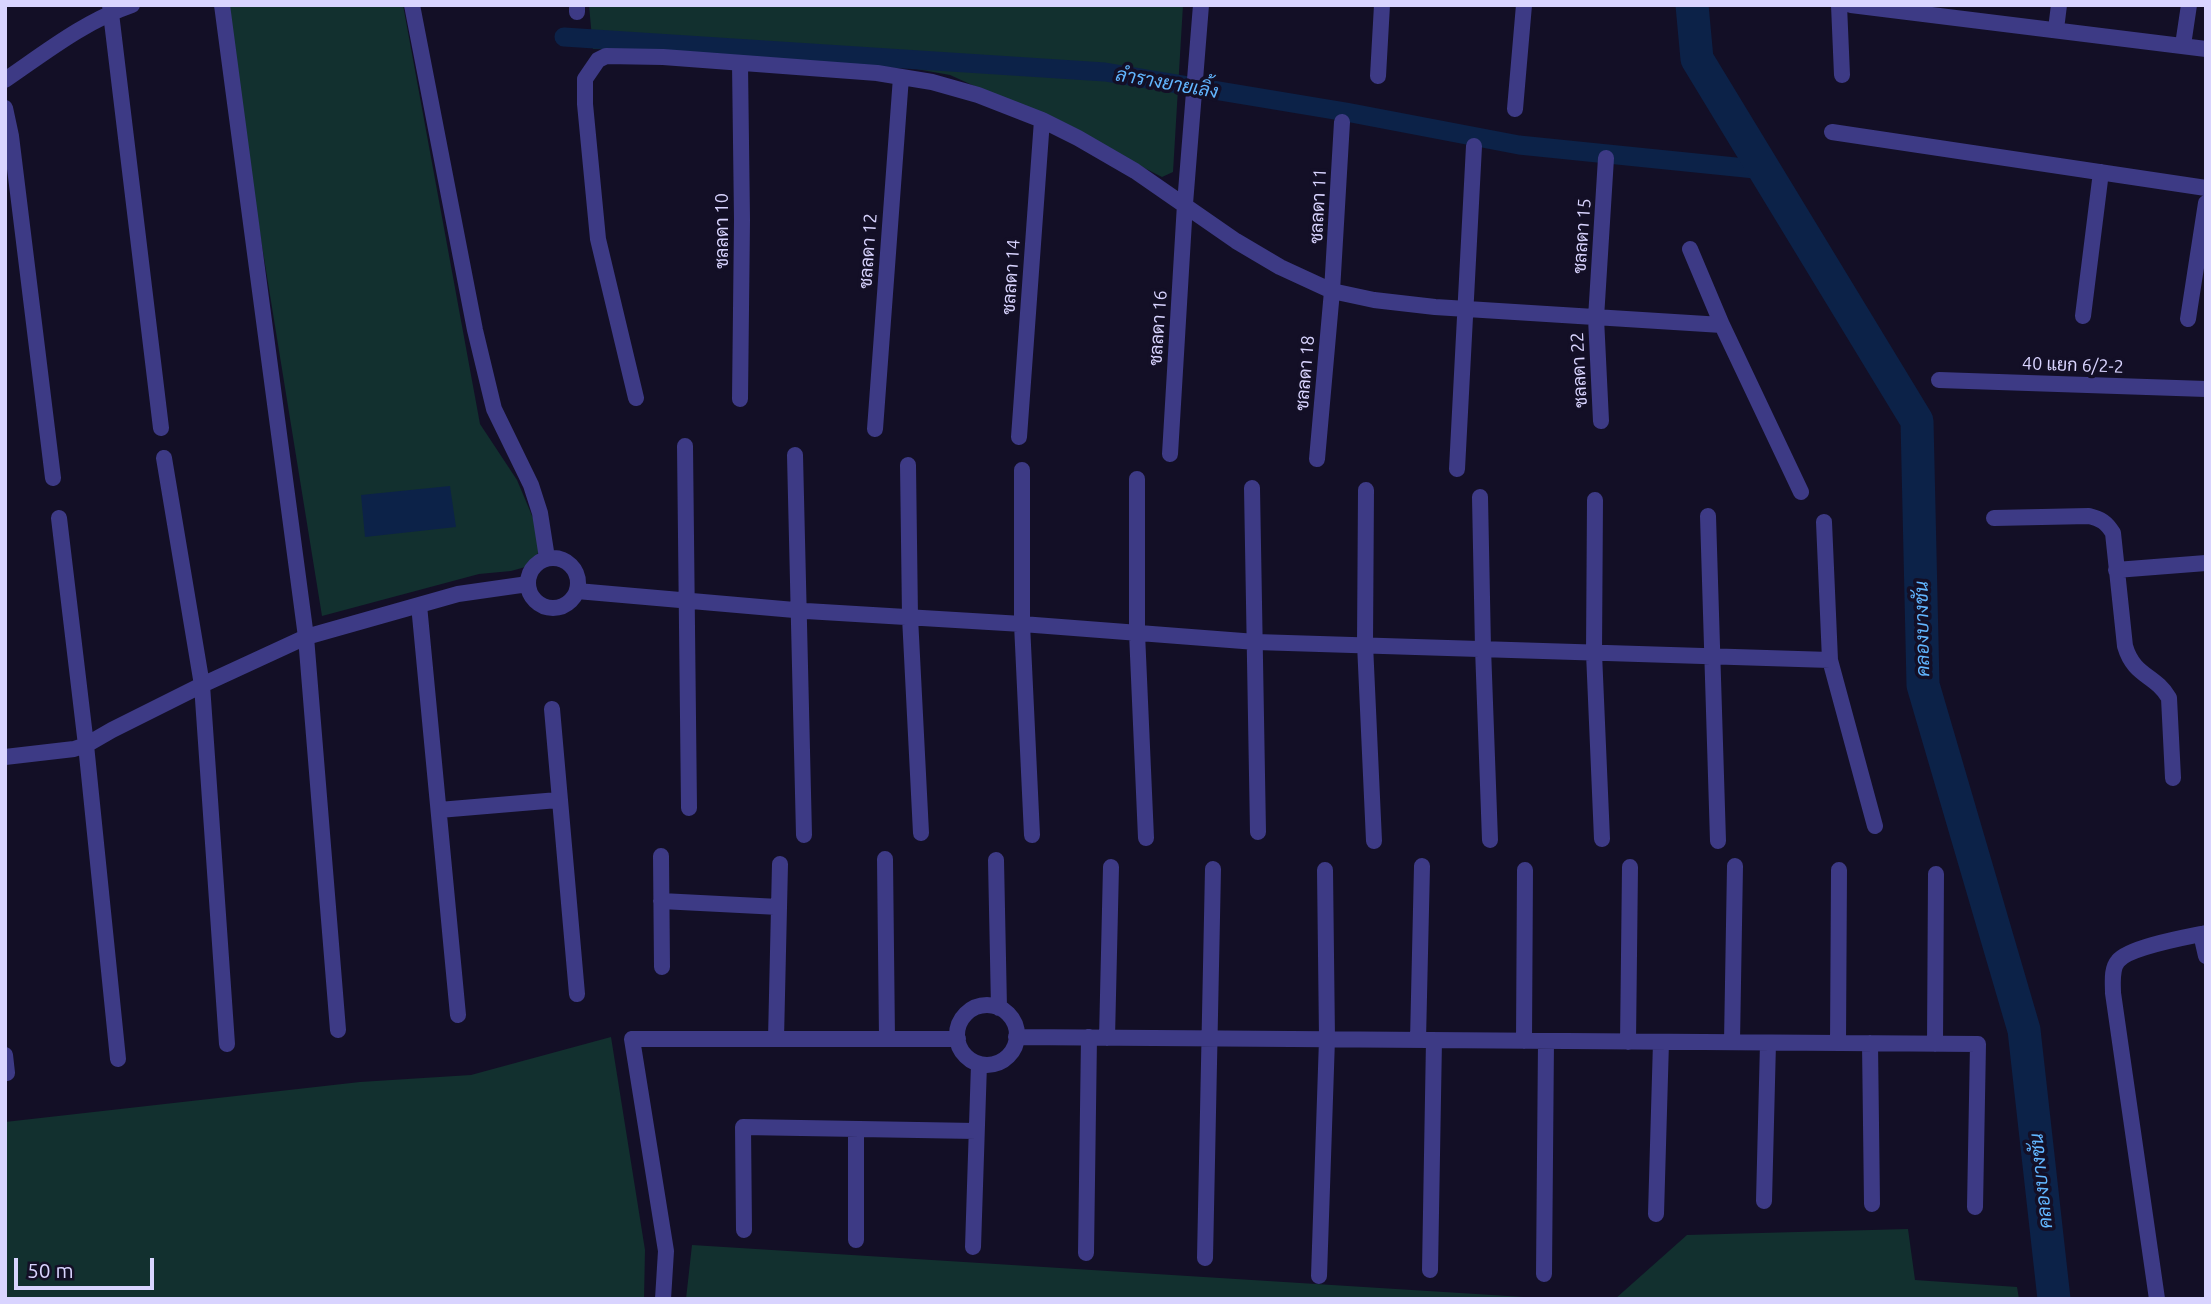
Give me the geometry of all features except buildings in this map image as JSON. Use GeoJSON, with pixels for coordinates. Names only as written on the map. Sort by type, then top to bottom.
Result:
{"type":"FeatureCollection","features":[{"type":"Feature","properties":{"kind":"street"},"geometry":{"type":"LineString","coordinates":[[5,80],[110,9],[132,5]]}},
{"type":"Feature","properties":{"kind":"street"},"geometry":{"type":"LineString","coordinates":[[222,5],[306,637],[338,1030]]}},
{"type":"Feature","properties":{"kind":"street"},"geometry":{"type":"LineString","coordinates":[[412,5],[475,330],[494,409],[531,485],[540,513],[547,558]]}},
{"type":"Feature","properties":{"kind":"street","name":"ชลลดา 16"},"geometry":{"type":"LineString","coordinates":[[1170,454],[1185,204],[1201,5]]}},
{"type":"Feature","properties":{"kind":"street"},"geometry":{"type":"LineString","coordinates":[[1378,76],[1382,5]]}},
{"type":"Feature","properties":{"kind":"street"},"geometry":{"type":"LineString","coordinates":[[1515,109],[1524,5]]}},
{"type":"Feature","properties":{"kind":"street"},"geometry":{"type":"LineString","coordinates":[[1839,5],[1842,75]]}},
{"type":"Feature","properties":{"kind":"street"},"geometry":{"type":"LineString","coordinates":[[1851,5],[1930,9],[2206,49]]}},
{"type":"Feature","properties":{"kind":"street"},"geometry":{"type":"LineString","coordinates":[[2056,29],[2059,5]]}},
{"type":"Feature","properties":{"kind":"street"},"geometry":{"type":"LineString","coordinates":[[2183,45],[2189,5]]}},
{"type":"Feature","properties":{"kind":"street"},"geometry":{"type":"LineString","coordinates":[[110,9],[161,428]]}},
{"type":"Feature","properties":{"kind":"street"},"geometry":{"type":"LineString","coordinates":[[636,398],[598,239],[584,104],[585,79],[598,60],[606,56],[663,57],[901,77],[978,95],[1042,120],[1135,171],[1236,241],[1280,267],[1332,291],[1374,300],[1465,310],[1722,325]]}},
{"type":"Feature","properties":{"kind":"street","name":"ชลลดา 10"},"geometry":{"type":"LineString","coordinates":[[740,64],[740,399]]}},
{"type":"Feature","properties":{"kind":"street","name":"ชลลดา 12"},"geometry":{"type":"LineString","coordinates":[[875,429],[901,77]]}},
{"type":"Feature","properties":{"kind":"street"},"geometry":{"type":"LineString","coordinates":[[5,108],[11,136],[53,478]]}},
{"type":"Feature","properties":{"kind":"street","name":"ชลลดา 14"},"geometry":{"type":"LineString","coordinates":[[1019,438],[1042,120]]}},
{"type":"Feature","properties":{"kind":"street","name":"ชลลดา 11"},"geometry":{"type":"LineString","coordinates":[[1332,291],[1342,122]]}},
{"type":"Feature","properties":{"kind":"street"},"geometry":{"type":"LineString","coordinates":[[1832,132],[2206,187]]}},
{"type":"Feature","properties":{"kind":"street"},"geometry":{"type":"LineString","coordinates":[[1457,469],[1474,146]]}},
{"type":"Feature","properties":{"kind":"street","name":"ชลลดา 15"},"geometry":{"type":"LineString","coordinates":[[1596,318],[1606,158]]}},
{"type":"Feature","properties":{"kind":"street"},"geometry":{"type":"LineString","coordinates":[[2083,316],[2101,172]]}},
{"type":"Feature","properties":{"kind":"street"},"geometry":{"type":"LineString","coordinates":[[2188,319],[2206,203]]}},
{"type":"Feature","properties":{"kind":"street"},"geometry":{"type":"LineString","coordinates":[[1690,249],[1722,325],[1801,492]]}},
{"type":"Feature","properties":{"kind":"street","name":"ชลลดา 18"},"geometry":{"type":"LineString","coordinates":[[1317,459],[1332,291]]}},
{"type":"Feature","properties":{"kind":"street","name":"ชลลดา 22"},"geometry":{"type":"LineString","coordinates":[[1596,318],[1601,421]]}},
{"type":"Feature","properties":{"kind":"street","name":"40 แยก 6/2-2"},"geometry":{"type":"LineString","coordinates":[[1938,380],[2206,389]]}},
{"type":"Feature","properties":{"kind":"street"},"geometry":{"type":"LineString","coordinates":[[685,446],[689,808]]}},
{"type":"Feature","properties":{"kind":"street"},"geometry":{"type":"LineString","coordinates":[[795,455],[804,835]]}},
{"type":"Feature","properties":{"kind":"street"},"geometry":{"type":"LineString","coordinates":[[164,458],[202,685],[226,1044]]}},
{"type":"Feature","properties":{"kind":"street"},"geometry":{"type":"LineString","coordinates":[[908,465],[910,617],[921,833]]}},
{"type":"Feature","properties":{"kind":"street"},"geometry":{"type":"LineString","coordinates":[[1022,470],[1022,624],[1032,835]]}},
{"type":"Feature","properties":{"kind":"street"},"geometry":{"type":"LineString","coordinates":[[1137,480],[1137,633],[1146,838]]}},
{"type":"Feature","properties":{"kind":"street"},"geometry":{"type":"LineString","coordinates":[[1252,488],[1258,832]]}},
{"type":"Feature","properties":{"kind":"street"},"geometry":{"type":"LineString","coordinates":[[1366,490],[1365,644],[1374,841]]}},
{"type":"Feature","properties":{"kind":"street"},"geometry":{"type":"LineString","coordinates":[[1480,498],[1490,840]]}},
{"type":"Feature","properties":{"kind":"street"},"geometry":{"type":"LineString","coordinates":[[1595,500],[1594,653],[1602,839]]}},
{"type":"Feature","properties":{"kind":"street"},"geometry":{"type":"LineString","coordinates":[[1708,516],[1718,841]]}},
{"type":"Feature","properties":{"kind":"street"},"geometry":{"type":"LineString","coordinates":[[1994,518],[2089,516],[2101,519],[2113,533],[2124,646],[2129,660],[2143,675],[2163,689],[2169,698],[2173,778]]}},
{"type":"Feature","properties":{"kind":"street"},"geometry":{"type":"LineString","coordinates":[[59,518],[86,745],[118,1059]]}},
{"type":"Feature","properties":{"kind":"street"},"geometry":{"type":"LineString","coordinates":[[1824,522],[1830,660],[1875,826]]}},
{"type":"Feature","properties":{"kind":"street"},"geometry":{"type":"LineString","coordinates":[[547,558],[560,559],[572,566],[578,578],[577,591],[572,600],[563,606],[552,608],[542,605],[534,598],[528,584],[532,570],[547,558]]}},
{"type":"Feature","properties":{"kind":"street"},"geometry":{"type":"LineString","coordinates":[[2116,570],[2206,563]]}},
{"type":"Feature","properties":{"kind":"street"},"geometry":{"type":"LineString","coordinates":[[5,757],[74,749],[86,745],[202,685],[306,637],[457,594],[528,584]]}},
{"type":"Feature","properties":{"kind":"street"},"geometry":{"type":"LineString","coordinates":[[577,591],[797,610],[1256,642],[1830,660]]}},
{"type":"Feature","properties":{"kind":"street"},"geometry":{"type":"LineString","coordinates":[[419,605],[458,1015]]}},
{"type":"Feature","properties":{"kind":"street"},"geometry":{"type":"LineString","coordinates":[[552,709],[558,800],[578,994]]}},
{"type":"Feature","properties":{"kind":"street"},"geometry":{"type":"LineString","coordinates":[[439,810],[558,800]]}},
{"type":"Feature","properties":{"kind":"street"},"geometry":{"type":"LineString","coordinates":[[661,856],[662,967]]}},
{"type":"Feature","properties":{"kind":"street"},"geometry":{"type":"LineString","coordinates":[[885,859],[887,1039]]}},
{"type":"Feature","properties":{"kind":"street"},"geometry":{"type":"LineString","coordinates":[[996,860],[999,1008]]}},
{"type":"Feature","properties":{"kind":"street"},"geometry":{"type":"LineString","coordinates":[[776,1039],[780,864]]}},
{"type":"Feature","properties":{"kind":"street"},"geometry":{"type":"LineString","coordinates":[[1422,866],[1430,1270]]}},
{"type":"Feature","properties":{"kind":"street"},"geometry":{"type":"LineString","coordinates":[[1732,1042],[1735,866]]}},
{"type":"Feature","properties":{"kind":"street"},"geometry":{"type":"LineString","coordinates":[[1107,1038],[1111,867]]}},
{"type":"Feature","properties":{"kind":"street"},"geometry":{"type":"LineString","coordinates":[[1628,1042],[1630,867]]}},
{"type":"Feature","properties":{"kind":"street"},"geometry":{"type":"LineString","coordinates":[[1205,1258],[1213,869]]}},
{"type":"Feature","properties":{"kind":"street"},"geometry":{"type":"LineString","coordinates":[[1319,1276],[1327,1039],[1325,870]]}},
{"type":"Feature","properties":{"kind":"street"},"geometry":{"type":"LineString","coordinates":[[1524,1041],[1525,870]]}},
{"type":"Feature","properties":{"kind":"street"},"geometry":{"type":"LineString","coordinates":[[1838,1043],[1839,870]]}},
{"type":"Feature","properties":{"kind":"street"},"geometry":{"type":"LineString","coordinates":[[1936,874],[1936,1044]]}},
{"type":"Feature","properties":{"kind":"street"},"geometry":{"type":"LineString","coordinates":[[661,901],[779,906]]}},
{"type":"Feature","properties":{"kind":"street"},"geometry":{"type":"LineString","coordinates":[[2157,1299],[2113,993],[2113,974],[2117,962],[2143,948],[2204,934],[2206,956]]}},
{"type":"Feature","properties":{"kind":"street"},"geometry":{"type":"LineString","coordinates":[[979,1006],[999,1008],[1014,1022],[1016,1037],[1012,1051],[1006,1058],[998,1063],[979,1064],[963,1053],[958,1039],[959,1026],[970,1010],[979,1006]]}},
{"type":"Feature","properties":{"kind":"street"},"geometry":{"type":"LineString","coordinates":[[1016,1037],[1978,1044],[1975,1206]]}},
{"type":"Feature","properties":{"kind":"street"},"geometry":{"type":"LineString","coordinates":[[1086,1253],[1089,1037]]}},
{"type":"Feature","properties":{"kind":"street"},"geometry":{"type":"LineString","coordinates":[[663,1299],[666,1251],[632,1040],[958,1039]]}},
{"type":"Feature","properties":{"kind":"street"},"geometry":{"type":"LineString","coordinates":[[1544,1275],[1546,1041]]}},
{"type":"Feature","properties":{"kind":"street"},"geometry":{"type":"LineString","coordinates":[[1656,1214],[1661,1042]]}},
{"type":"Feature","properties":{"kind":"street"},"geometry":{"type":"LineString","coordinates":[[1764,1201],[1768,1043]]}},
{"type":"Feature","properties":{"kind":"street"},"geometry":{"type":"LineString","coordinates":[[1870,1043],[1872,1204]]}},
{"type":"Feature","properties":{"kind":"street"},"geometry":{"type":"LineString","coordinates":[[5,1055],[7,1073]]}},
{"type":"Feature","properties":{"kind":"street"},"geometry":{"type":"LineString","coordinates":[[973,1247],[979,1064]]}},
{"type":"Feature","properties":{"kind":"street"},"geometry":{"type":"LineString","coordinates":[[744,1230],[743,1126],[976,1131]]}},
{"type":"Feature","properties":{"kind":"street"},"geometry":{"type":"LineString","coordinates":[[856,1129],[856,1240]]}},
{"type":"Feature","properties":{"kind":"green space"},"geometry":{"type":"Polygon","coordinates":[[[223,5],[403,5],[480,424],[517,480],[544,544],[529,566],[479,574],[322,616],[223,5]]]}},
{"type":"Feature","properties":{"kind":"green space"},"geometry":{"type":"Polygon","coordinates":[[[589,5],[1183,5],[1173,172],[1162,177],[1052,121],[950,75],[826,53],[593,49],[589,5]]]}},
{"type":"Feature","properties":{"kind":"green space"},"geometry":{"type":"Polygon","coordinates":[[[611,1037],[645,1250],[644,1299],[5,1299],[5,1122],[360,1082],[471,1075],[611,1037]]]}},
{"type":"Feature","properties":{"kind":"green space"},"geometry":{"type":"Polygon","coordinates":[[[1908,1229],[1915,1280],[2017,1287],[2019,1299],[1615,1299],[1687,1235],[1908,1229]]]}},
{"type":"Feature","properties":{"kind":"green space"},"geometry":{"type":"Polygon","coordinates":[[[692,1245],[1556,1299],[686,1299],[692,1245]]]}},
{"type":"Feature","properties":{"kind":"water"},"geometry":{"type":"Polygon","coordinates":[[[450,486],[456,527],[365,537],[361,495],[450,486]]]}},
{"type":"Feature","properties":{"kind":"waterway","name":"คลองบางชัน"},"geometry":{"type":"LineString","coordinates":[[1692,5],[1697,59],[1917,421],[1923,685],[2024,1030],[2054,1299]]}},
{"type":"Feature","properties":{"kind":"waterway","name":"ลำรางยายเลิ้ง"},"geometry":{"type":"LineString","coordinates":[[564,37],[1105,72],[1346,112],[1519,145],[1765,170]]}}]}
